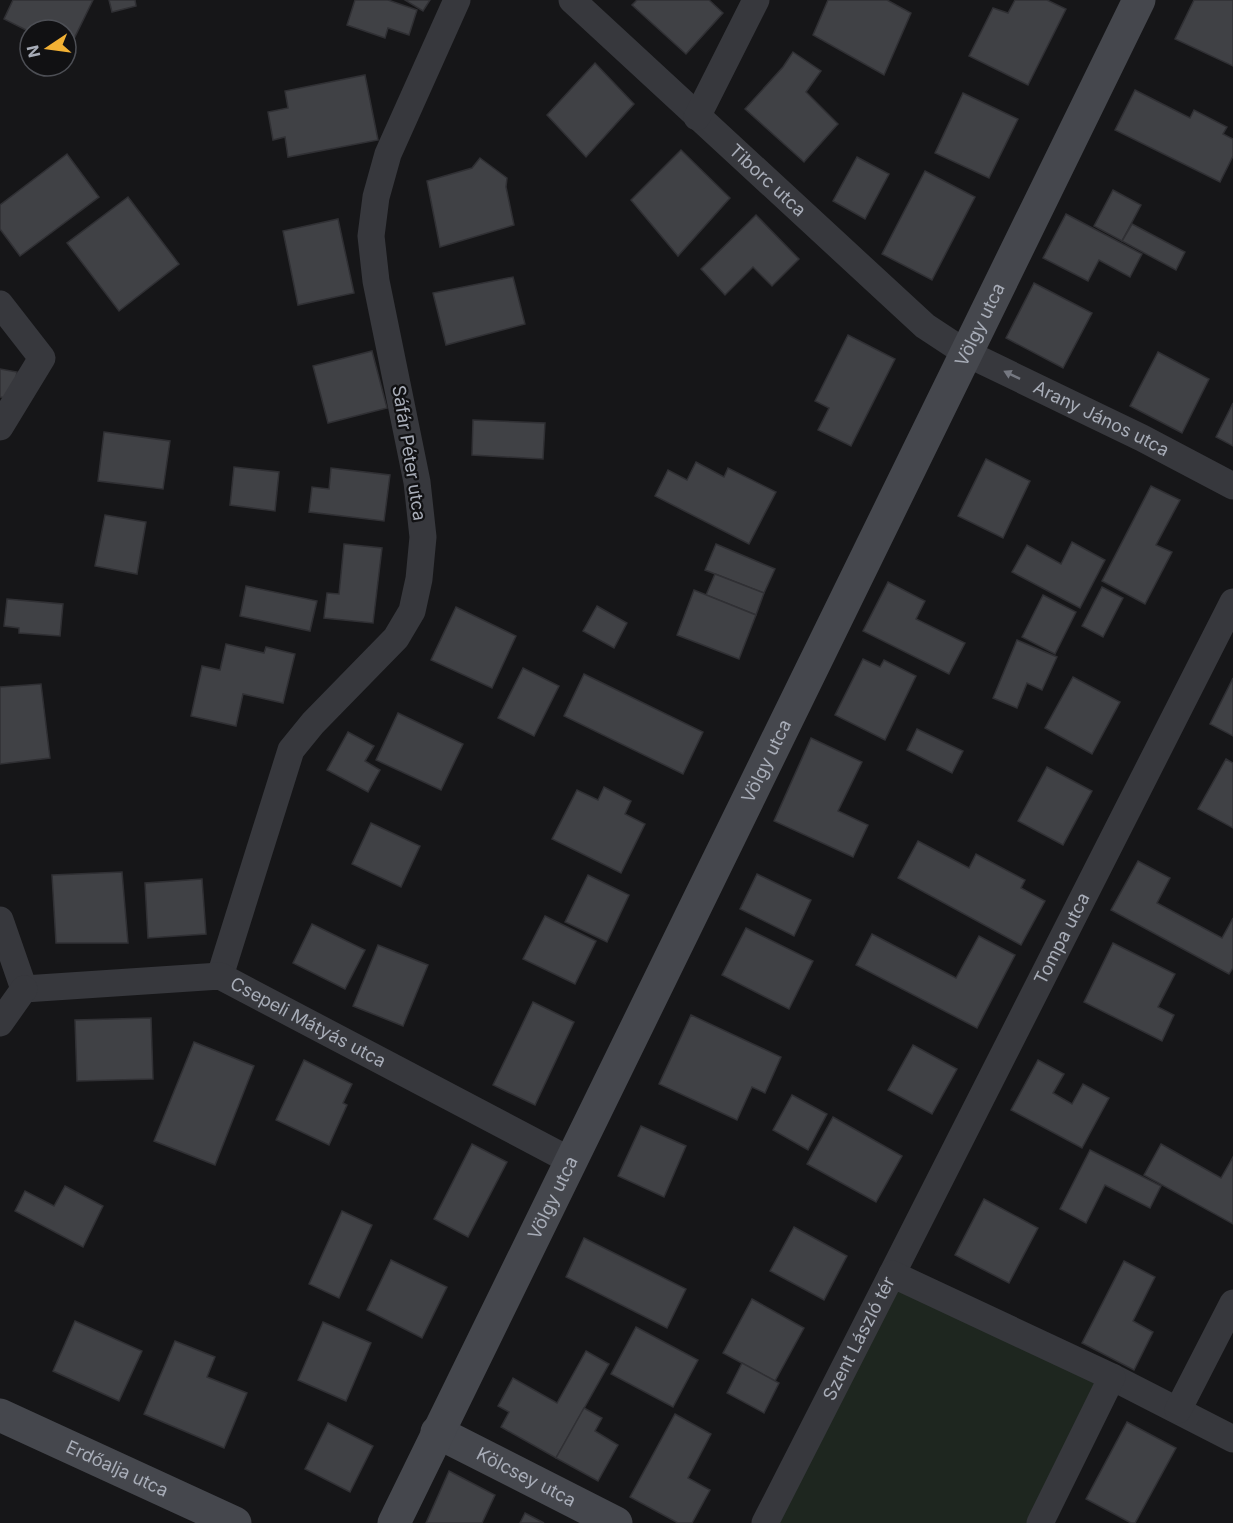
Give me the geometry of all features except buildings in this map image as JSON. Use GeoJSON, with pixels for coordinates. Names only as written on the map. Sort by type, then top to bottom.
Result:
{"type":"FeatureCollection","features":[{"type":"Feature","properties":{"kind":"street","name":"Sáfár Péter utca"},"geometry":{"type":"LineString","coordinates":[[220,976],[291,750],[313,723],[396,638],[412,611],[423,537],[417,482],[376,281],[371,236],[376,197],[388,154],[457,0]]}},
{"type":"Feature","properties":{"kind":"street","name":"Tiborc utca"},"geometry":{"type":"LineString","coordinates":[[572,0],[925,326],[966,353]]}},
{"type":"Feature","properties":{"kind":"street"},"geometry":{"type":"LineString","coordinates":[[697,117],[756,0]]}},
{"type":"Feature","properties":{"kind":"street","name":"Völgy utca"},"geometry":{"type":"LineString","coordinates":[[394,1523],[1139,0]]}},
{"type":"Feature","properties":{"kind":"street"},"geometry":{"type":"LineString","coordinates":[[0,304],[42,358],[0,427]]}},
{"type":"Feature","properties":{"kind":"street","name":"Arany János utca"},"geometry":{"type":"LineString","coordinates":[[966,353],[1142,438],[1233,486]]}},
{"type":"Feature","properties":{"kind":"street","name":"Tompa utca"},"geometry":{"type":"LineString","coordinates":[[892,1274],[1233,602]]}},
{"type":"Feature","properties":{"kind":"street"},"geometry":{"type":"LineString","coordinates":[[0,920],[24,989],[0,1023]]}},
{"type":"Feature","properties":{"kind":"street","name":"Csepeli Mátyás utca"},"geometry":{"type":"LineString","coordinates":[[24,989],[220,976],[571,1161]]}},
{"type":"Feature","properties":{"kind":"street","name":"Szent László tér"},"geometry":{"type":"LineString","coordinates":[[765,1523],[892,1274],[1112,1377],[1233,1438]]}},
{"type":"Feature","properties":{"kind":"street"},"geometry":{"type":"LineString","coordinates":[[1178,1410],[1233,1303]]}},
{"type":"Feature","properties":{"kind":"street"},"geometry":{"type":"LineString","coordinates":[[1040,1523],[1112,1377]]}},
{"type":"Feature","properties":{"kind":"street","name":"Erdőalja utca"},"geometry":{"type":"LineString","coordinates":[[0,1415],[235,1523]]}},
{"type":"Feature","properties":{"kind":"street","name":"Kölcsey utca"},"geometry":{"type":"LineString","coordinates":[[438,1432],[616,1523]]}},
{"type":"Feature","properties":{"kind":"shaded area"},"geometry":{"type":"Polygon","coordinates":[[[892,1274],[1112,1377],[1040,1523],[765,1523],[892,1274]]]}}]}
